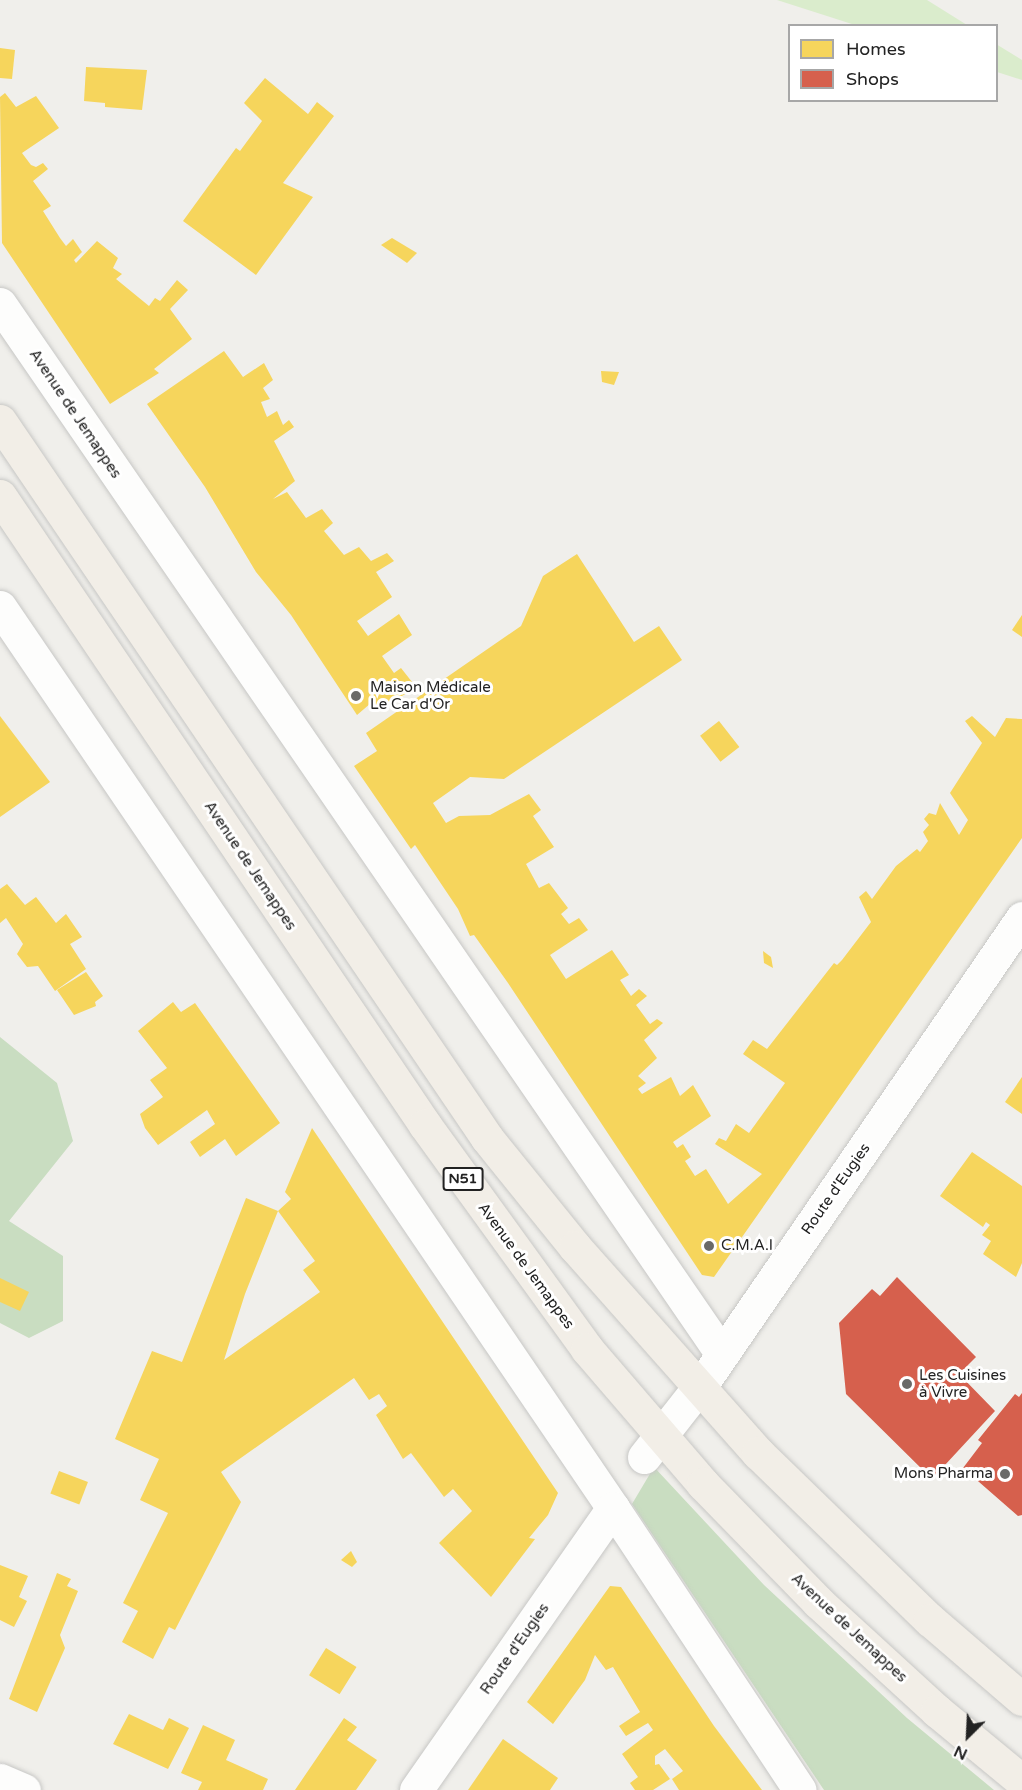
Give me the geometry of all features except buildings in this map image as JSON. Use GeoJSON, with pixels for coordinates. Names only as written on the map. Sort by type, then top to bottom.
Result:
{"type":"FeatureCollection","features":[{"type":"Feature","properties":{"kind":"main road","name":"N51"},"geometry":{"type":"LineString","coordinates":[[0,421],[487,1138],[575,1247],[758,1453],[930,1620],[1022,1699]]}},
{"type":"Feature","properties":{"kind":"main road","name":"Avenue de Jemappes"},"geometry":{"type":"LineString","coordinates":[[0,496],[514,1253],[652,1447],[937,1711],[1022,1781]]}},
{"type":"Feature","properties":{"kind":"street","name":"Avenue de Jemappes"},"geometry":{"type":"LineString","coordinates":[[0,304],[722,1354]]}},
{"type":"Feature","properties":{"kind":"street"},"geometry":{"type":"LineString","coordinates":[[0,607],[613,1508],[800,1790]]}},
{"type":"Feature","properties":{"kind":"street","name":"Route d'Eugies"},"geometry":{"type":"LineString","coordinates":[[652,1447],[722,1354],[1022,918]]}},
{"type":"Feature","properties":{"kind":"street","name":"Route d'Eugies"},"geometry":{"type":"LineString","coordinates":[[416,1790],[613,1508]]}},
{"type":"Feature","properties":{"kind":"street"},"geometry":{"type":"LineString","coordinates":[[0,1780],[24,1790]]}},
{"type":"Feature","properties":{"kind":"green space"},"geometry":{"type":"Polygon","coordinates":[[[777,0],[927,0],[965,24],[852,24],[777,0]]]}},
{"type":"Feature","properties":{"kind":"green space"},"geometry":{"type":"Polygon","coordinates":[[[998,45],[1022,60],[1022,80],[998,72],[998,45]]]}},
{"type":"Feature","properties":{"kind":"green space"},"geometry":{"type":"Polygon","coordinates":[[[0,1037],[57,1083],[73,1141],[9,1221],[63,1256],[63,1321],[29,1338],[0,1323],[0,1037]]]}},
{"type":"Feature","properties":{"kind":"green space"},"geometry":{"type":"Polygon","coordinates":[[[654,1467],[764,1585],[907,1718],[994,1790],[824,1790],[632,1504],[654,1467]]]}},
{"type":"Feature","properties":{"kind":"place","name":"Maison Médicale Le Car d'Or"},"geometry":{"type":"Point","coordinates":[356,696]}},
{"type":"Feature","properties":{"kind":"place","name":"C.M.A.I"},"geometry":{"type":"Point","coordinates":[709,1246]}},
{"type":"Feature","properties":{"kind":"place","name":"Les Cuisines à Vivre"},"geometry":{"type":"Point","coordinates":[907,1384]}},
{"type":"Feature","properties":{"kind":"place","name":"Mons Pharma"},"geometry":{"type":"Point","coordinates":[1005,1474]}}]}
